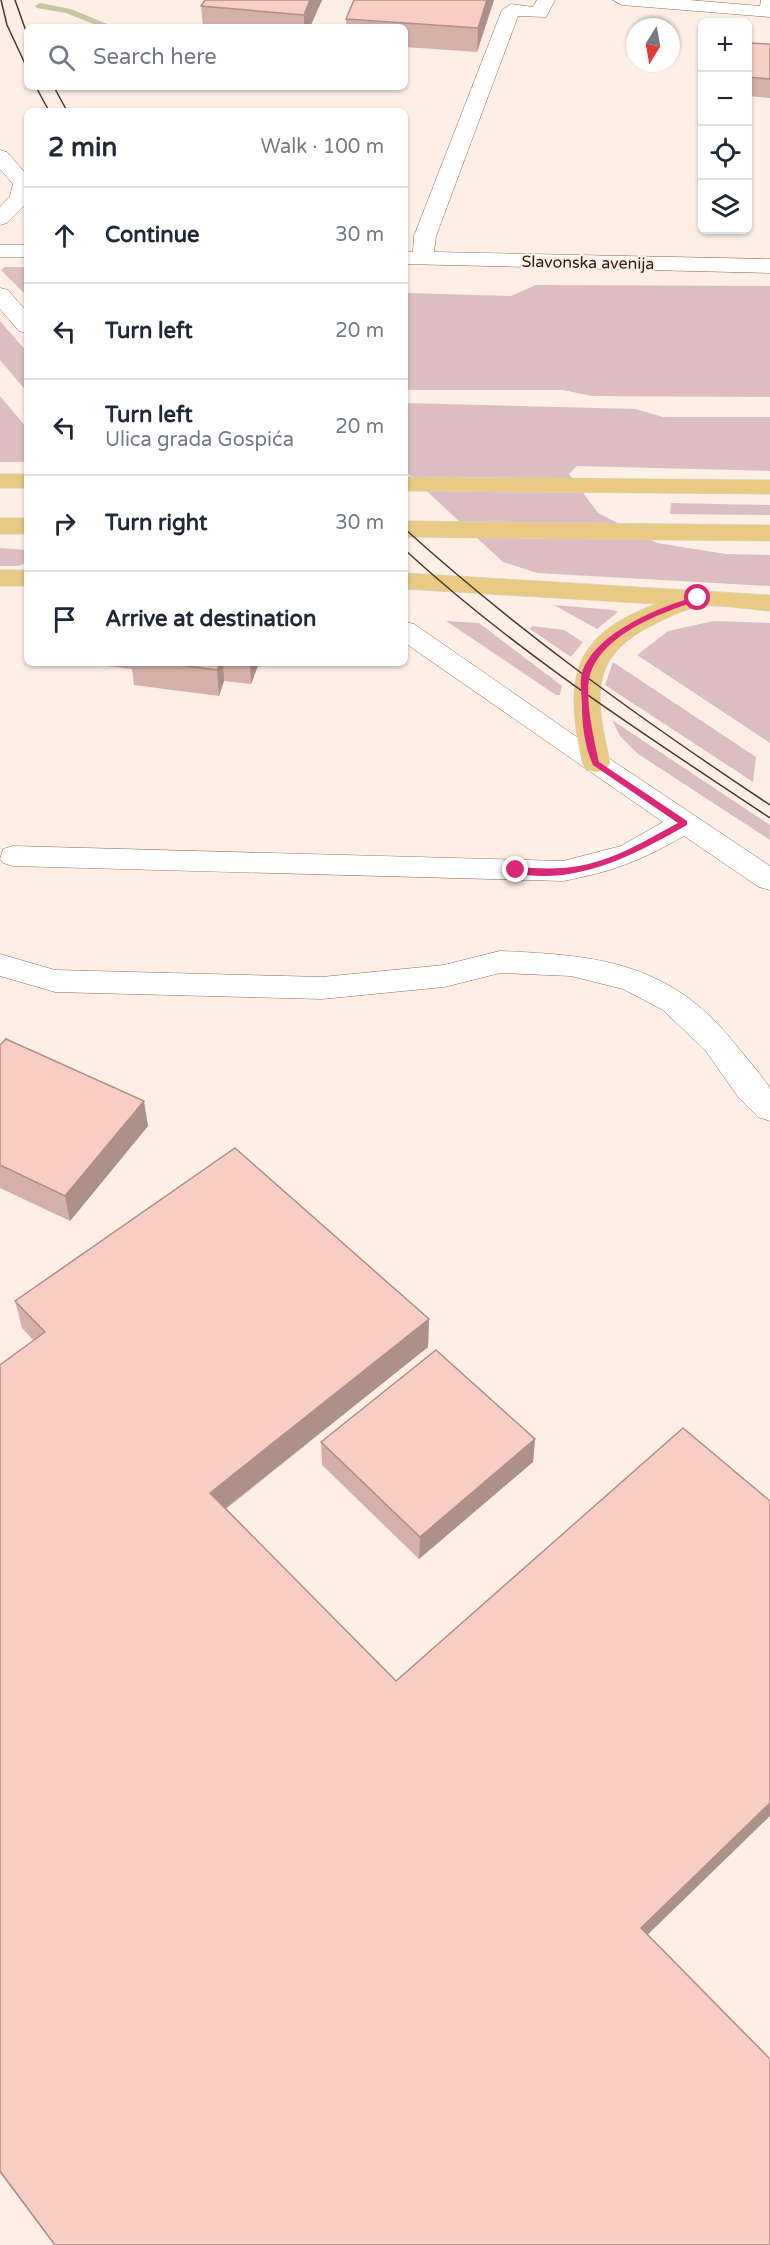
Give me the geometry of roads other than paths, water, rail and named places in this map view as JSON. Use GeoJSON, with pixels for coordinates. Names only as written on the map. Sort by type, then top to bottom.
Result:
{"type":"FeatureCollection","features":[{"type":"Feature","properties":{"kind":"main road"},"geometry":{"type":"LineString","coordinates":[[0,481],[24,481]]}},
{"type":"Feature","properties":{"kind":"main road"},"geometry":{"type":"LineString","coordinates":[[408,484],[770,487]]}},
{"type":"Feature","properties":{"kind":"main road"},"geometry":{"type":"LineString","coordinates":[[0,526],[24,526]]}},
{"type":"Feature","properties":{"kind":"main road"},"geometry":{"type":"LineString","coordinates":[[408,529],[770,532]]}},
{"type":"Feature","properties":{"kind":"main road"},"geometry":{"type":"LineString","coordinates":[[0,578],[24,578]]}},
{"type":"Feature","properties":{"kind":"main road"},"geometry":{"type":"LineString","coordinates":[[408,581],[770,603]]}},
{"type":"Feature","properties":{"kind":"main road"},"geometry":{"type":"LineString","coordinates":[[596,763],[586,726],[585,697],[585,677],[594,658],[630,626],[654,613],[698,598]]}},
{"type":"Feature","properties":{"kind":"street"},"geometry":{"type":"LineString","coordinates":[[414,259],[425,236],[511,10],[539,13],[546,0]]}},
{"type":"Feature","properties":{"kind":"street"},"geometry":{"type":"LineString","coordinates":[[622,0],[769,8]]}},
{"type":"Feature","properties":{"kind":"street"},"geometry":{"type":"LineString","coordinates":[[0,156],[24,185]]}},
{"type":"Feature","properties":{"kind":"street"},"geometry":{"type":"LineString","coordinates":[[0,219],[20,198],[24,188]]}},
{"type":"Feature","properties":{"kind":"street"},"geometry":{"type":"LineString","coordinates":[[0,250],[24,251]]}},
{"type":"Feature","properties":{"kind":"street","name":"Slavonska avenija"},"geometry":{"type":"LineString","coordinates":[[414,259],[770,266]]}},
{"type":"Feature","properties":{"kind":"street"},"geometry":{"type":"LineString","coordinates":[[0,295],[24,323]]}},
{"type":"Feature","properties":{"kind":"street"},"geometry":{"type":"LineString","coordinates":[[408,632],[770,880]]}},
{"type":"Feature","properties":{"kind":"street"},"geometry":{"type":"LineString","coordinates":[[13,856],[564,871],[607,862],[631,853],[684,823]]}},
{"type":"Feature","properties":{"kind":"street"},"geometry":{"type":"LineString","coordinates":[[0,964],[55,981],[322,988],[444,976],[500,962],[571,965],[632,980],[674,1002],[716,1042],[751,1089],[770,1108]]}},
{"type":"Feature","properties":{"kind":"waterway"},"geometry":{"type":"LineString","coordinates":[[40,6],[68,11],[101,24]]}},
{"type":"Feature","properties":{"kind":"tram line"},"geometry":{"type":"LineString","coordinates":[[1,0],[7,25],[24,62]]}},
{"type":"Feature","properties":{"kind":"tram line"},"geometry":{"type":"LineString","coordinates":[[15,0],[24,26]]}},
{"type":"Feature","properties":{"kind":"tram line"},"geometry":{"type":"LineString","coordinates":[[38,90],[47,108]]}},
{"type":"Feature","properties":{"kind":"tram line"},"geometry":{"type":"LineString","coordinates":[[56,90],[65,108]]}},
{"type":"Feature","properties":{"kind":"tram line"},"geometry":{"type":"LineString","coordinates":[[408,532],[492,604],[582,674],[770,805]]}},
{"type":"Feature","properties":{"kind":"tram line"},"geometry":{"type":"LineString","coordinates":[[408,553],[448,588],[536,658],[770,818]]}}]}
